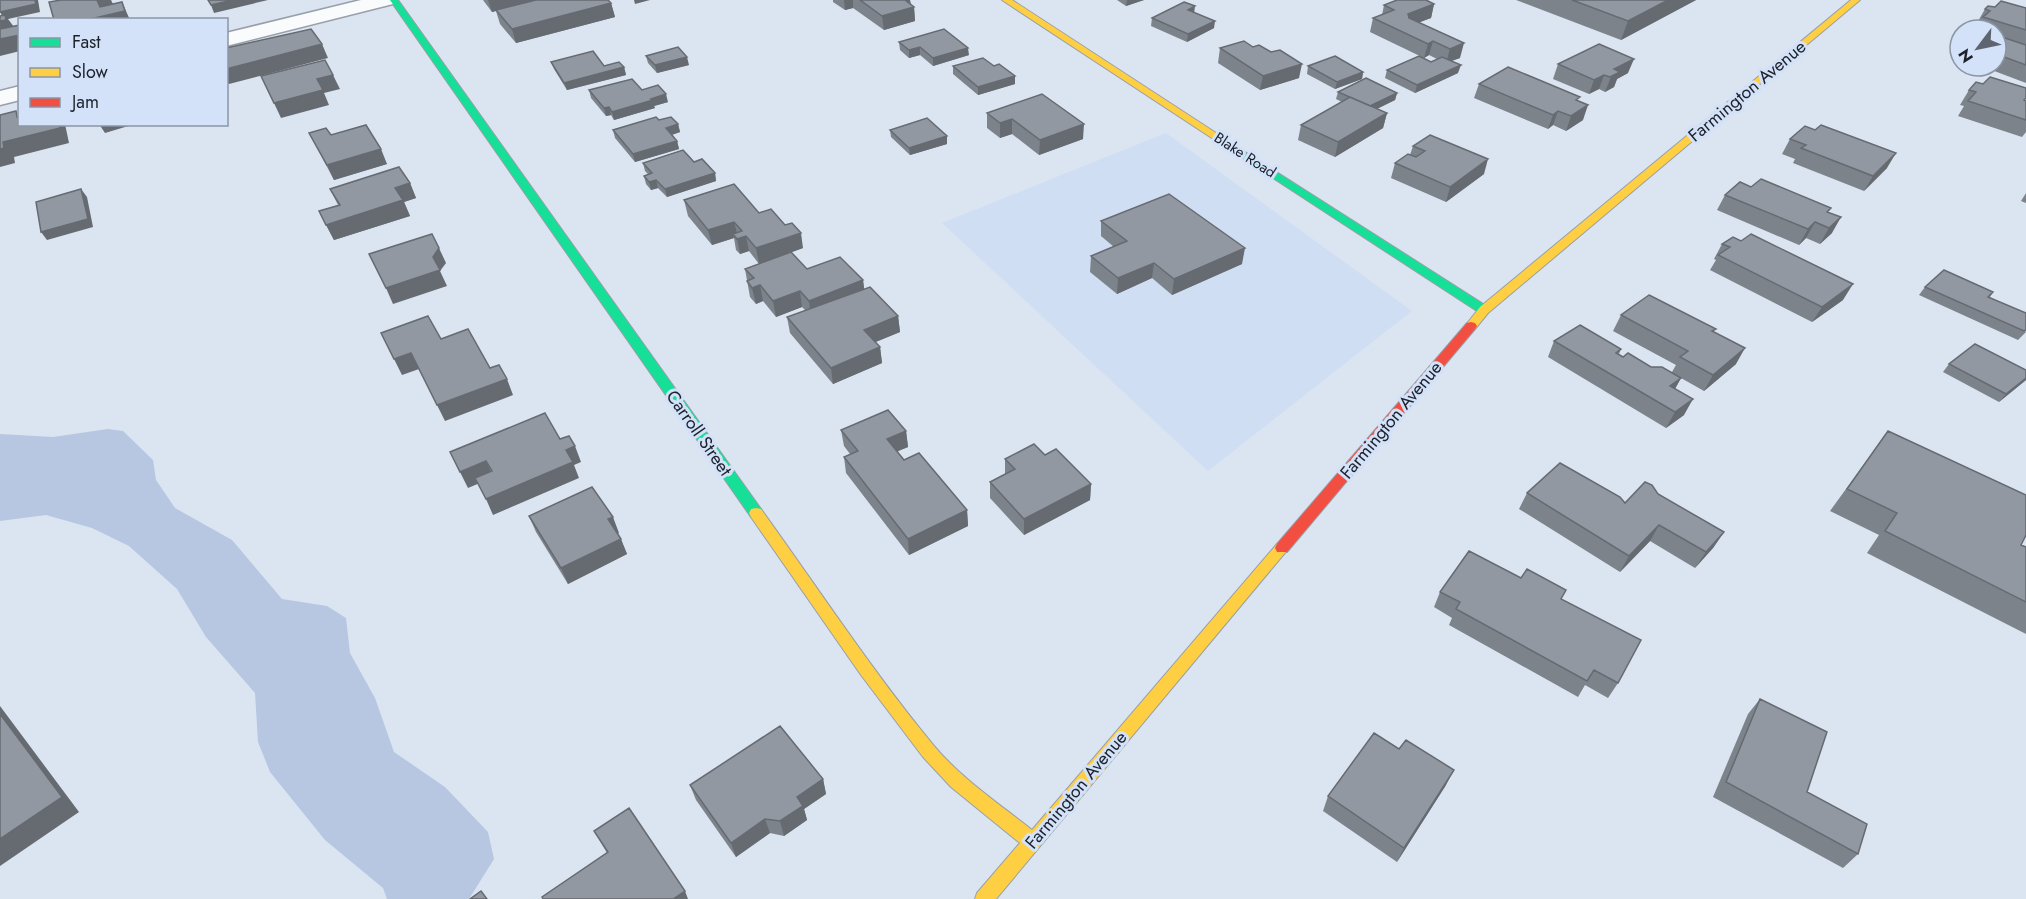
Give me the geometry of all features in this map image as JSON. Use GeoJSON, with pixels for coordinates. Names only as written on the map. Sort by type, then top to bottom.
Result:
{"type":"FeatureCollection","features":[{"type":"Feature","properties":{"kind":"street"},"geometry":{"type":"LineString","coordinates":[[228,40],[386,0]]}},
{"type":"Feature","properties":{"kind":"street","name":"Carroll Street"},"geometry":{"type":"LineString","coordinates":[[394,0],[929,752],[957,781],[1032,841]]}},
{"type":"Feature","properties":{"kind":"street","name":"Blake Road"},"geometry":{"type":"LineString","coordinates":[[1006,0],[1484,310]]}},
{"type":"Feature","properties":{"kind":"street","name":"Farmington Avenue"},"geometry":{"type":"LineString","coordinates":[[986,898],[1484,310],[1856,0]]}},
{"type":"Feature","properties":{"kind":"street"},"geometry":{"type":"LineString","coordinates":[[0,98],[18,94]]}},
{"type":"Feature","properties":{"kind":"shaded area"},"geometry":{"type":"Polygon","coordinates":[[[1166,133],[1412,311],[1208,471],[942,223],[1166,133]]]}},
{"type":"Feature","properties":{"kind":"shaded area"},"geometry":{"type":"Polygon","coordinates":[[[108,429],[123,431],[153,460],[156,480],[175,508],[232,540],[282,599],[327,606],[346,618],[350,653],[375,698],[394,752],[445,787],[488,832],[494,859],[469,899],[387,899],[383,888],[325,840],[270,772],[258,742],[255,693],[206,637],[177,589],[129,546],[92,528],[46,515],[0,521],[0,434],[53,437],[108,429]]]}},
{"type":"Feature","properties":{"kind":"building"},"geometry":{"type":"Polygon","coordinates":[[[0,0],[35,0],[36,4],[0,12],[0,0]]]}},
{"type":"Feature","properties":{"kind":"building"},"geometry":{"type":"Polygon","coordinates":[[[97,0],[100,7],[122,2],[125,11],[95,18],[53,18],[49,2],[97,0]]]}},
{"type":"Feature","properties":{"kind":"building"},"geometry":{"type":"Polygon","coordinates":[[[208,0],[233,0],[211,5],[208,0]]]}},
{"type":"Feature","properties":{"kind":"building"},"geometry":{"type":"Polygon","coordinates":[[[536,0],[608,0],[611,3],[512,29],[496,10],[536,0]]]}},
{"type":"Feature","properties":{"kind":"building"},"geometry":{"type":"Polygon","coordinates":[[[860,0],[905,0],[914,7],[882,16],[860,0]]]}},
{"type":"Feature","properties":{"kind":"building"},"geometry":{"type":"Polygon","coordinates":[[[1397,0],[1426,0],[1434,4],[1408,14],[1409,18],[1464,43],[1450,49],[1433,41],[1428,44],[1373,18],[1394,10],[1384,5],[1397,0]]]}},
{"type":"Feature","properties":{"kind":"building"},"geometry":{"type":"Polygon","coordinates":[[[1572,0],[1668,0],[1628,21],[1572,0]]]}},
{"type":"Feature","properties":{"kind":"building"},"geometry":{"type":"Polygon","coordinates":[[[2001,1],[2026,8],[2026,30],[2008,25],[2008,18],[1983,17],[1990,11],[1985,9],[1988,6],[1995,7],[2001,1]]]}},
{"type":"Feature","properties":{"kind":"building"},"geometry":{"type":"Polygon","coordinates":[[[1184,2],[1195,6],[1188,10],[1215,21],[1188,34],[1152,18],[1184,2]]]}},
{"type":"Feature","properties":{"kind":"building"},"geometry":{"type":"Polygon","coordinates":[[[5,15],[6,20],[0,21],[0,16],[5,15]]]}},
{"type":"Feature","properties":{"kind":"building"},"geometry":{"type":"Polygon","coordinates":[[[18,25],[18,35],[0,39],[0,29],[18,25]]]}},
{"type":"Feature","properties":{"kind":"building"},"geometry":{"type":"Polygon","coordinates":[[[311,29],[322,44],[228,68],[228,48],[311,29]]]}},
{"type":"Feature","properties":{"kind":"building"},"geometry":{"type":"Polygon","coordinates":[[[944,29],[968,48],[933,58],[920,47],[909,50],[899,42],[944,29]]]}},
{"type":"Feature","properties":{"kind":"building"},"geometry":{"type":"Polygon","coordinates":[[[2008,39],[2026,45],[2026,65],[2008,58],[2008,39]]]}},
{"type":"Feature","properties":{"kind":"building"},"geometry":{"type":"Polygon","coordinates":[[[1244,41],[1253,47],[1259,45],[1271,52],[1280,50],[1302,64],[1263,76],[1220,48],[1244,41]]]}},
{"type":"Feature","properties":{"kind":"building"},"geometry":{"type":"Polygon","coordinates":[[[1599,44],[1634,59],[1614,69],[1620,72],[1610,77],[1604,75],[1594,80],[1558,64],[1599,44]]]}},
{"type":"Feature","properties":{"kind":"building"},"geometry":{"type":"Polygon","coordinates":[[[678,47],[687,57],[655,65],[646,56],[678,47]]]}},
{"type":"Feature","properties":{"kind":"building"},"geometry":{"type":"Polygon","coordinates":[[[593,51],[604,66],[619,62],[624,67],[564,83],[551,62],[593,51]]]}},
{"type":"Feature","properties":{"kind":"building"},"geometry":{"type":"Polygon","coordinates":[[[1335,56],[1363,72],[1337,82],[1308,66],[1335,56]]]}},
{"type":"Feature","properties":{"kind":"building"},"geometry":{"type":"Polygon","coordinates":[[[1419,56],[1431,62],[1442,57],[1461,65],[1417,85],[1387,70],[1419,56]]]}},
{"type":"Feature","properties":{"kind":"building"},"geometry":{"type":"Polygon","coordinates":[[[983,58],[994,66],[999,64],[1015,76],[978,87],[953,66],[983,58]]]}},
{"type":"Feature","properties":{"kind":"building"},"geometry":{"type":"Polygon","coordinates":[[[325,60],[333,75],[317,79],[323,90],[274,103],[261,76],[325,60]]]}},
{"type":"Feature","properties":{"kind":"building"},"geometry":{"type":"Polygon","coordinates":[[[1508,67],[1580,97],[1576,100],[1588,105],[1571,116],[1558,111],[1553,115],[1479,84],[1508,67]]]}},
{"type":"Feature","properties":{"kind":"building"},"geometry":{"type":"Polygon","coordinates":[[[1366,78],[1397,93],[1370,106],[1338,92],[1366,78]]]}},
{"type":"Feature","properties":{"kind":"building"},"geometry":{"type":"Polygon","coordinates":[[[1989,78],[1993,78],[2026,88],[2024,100],[2026,101],[2026,120],[1968,101],[1976,92],[1969,90],[1976,82],[1983,84],[1989,78]]]}},
{"type":"Feature","properties":{"kind":"building"},"geometry":{"type":"Polygon","coordinates":[[[632,79],[642,90],[658,85],[666,94],[612,112],[609,107],[604,108],[589,90],[632,79]]]}},
{"type":"Feature","properties":{"kind":"building"},"geometry":{"type":"Polygon","coordinates":[[[1042,94],[1084,124],[1040,140],[1012,119],[1000,123],[987,113],[1042,94]]]}},
{"type":"Feature","properties":{"kind":"building"},"geometry":{"type":"Polygon","coordinates":[[[1350,97],[1387,113],[1338,142],[1301,125],[1350,97]]]}},
{"type":"Feature","properties":{"kind":"building"},"geometry":{"type":"Polygon","coordinates":[[[16,111],[18,126],[60,126],[60,128],[3,142],[4,148],[0,149],[0,115],[16,111]]]}},
{"type":"Feature","properties":{"kind":"building"},"geometry":{"type":"Polygon","coordinates":[[[656,117],[659,120],[671,117],[678,124],[666,128],[677,141],[633,154],[613,130],[656,117]]]}},
{"type":"Feature","properties":{"kind":"building"},"geometry":{"type":"Polygon","coordinates":[[[927,118],[947,136],[909,148],[890,130],[927,118]]]}},
{"type":"Feature","properties":{"kind":"building"},"geometry":{"type":"Polygon","coordinates":[[[366,125],[381,149],[327,165],[309,133],[326,128],[331,135],[366,125]]]}},
{"type":"Feature","properties":{"kind":"building"},"geometry":{"type":"Polygon","coordinates":[[[1821,125],[1896,153],[1873,176],[1801,148],[1806,145],[1790,139],[1805,126],[1815,130],[1821,125]]]}},
{"type":"Feature","properties":{"kind":"building"},"geometry":{"type":"Polygon","coordinates":[[[1430,135],[1488,159],[1450,187],[1395,163],[1408,154],[1416,157],[1425,151],[1413,146],[1430,135]]]}},
{"type":"Feature","properties":{"kind":"building"},"geometry":{"type":"Polygon","coordinates":[[[683,150],[694,162],[702,159],[715,173],[665,189],[656,180],[649,182],[644,176],[652,173],[643,163],[683,150]]]}},
{"type":"Feature","properties":{"kind":"building"},"geometry":{"type":"Polygon","coordinates":[[[399,167],[410,183],[395,188],[403,200],[326,225],[319,211],[340,205],[330,189],[399,167]]]}},
{"type":"Feature","properties":{"kind":"building"},"geometry":{"type":"Polygon","coordinates":[[[1761,179],[1831,208],[1827,212],[1841,217],[1829,228],[1815,222],[1808,229],[1725,195],[1740,182],[1751,187],[1761,179]]]}},
{"type":"Feature","properties":{"kind":"building"},"geometry":{"type":"Polygon","coordinates":[[[734,184],[759,213],[771,209],[785,225],[792,223],[801,233],[756,248],[746,236],[737,239],[733,234],[742,231],[734,222],[708,230],[684,200],[734,184]]]}},
{"type":"Feature","properties":{"kind":"building"},"geometry":{"type":"Polygon","coordinates":[[[81,189],[88,219],[41,232],[36,202],[81,189]]]}},
{"type":"Feature","properties":{"kind":"building"},"geometry":{"type":"Polygon","coordinates":[[[1169,194],[1245,248],[1174,279],[1154,263],[1118,278],[1091,256],[1127,241],[1101,221],[1169,194]]]}},
{"type":"Feature","properties":{"kind":"building"},"geometry":{"type":"Polygon","coordinates":[[[432,234],[439,248],[433,257],[440,270],[386,288],[369,254],[432,234]]]}},
{"type":"Feature","properties":{"kind":"building"},"geometry":{"type":"Polygon","coordinates":[[[1751,234],[1853,284],[1822,307],[1718,255],[1730,247],[1722,244],[1733,237],[1741,241],[1751,234]]]}},
{"type":"Feature","properties":{"kind":"building"},"geometry":{"type":"Polygon","coordinates":[[[791,252],[807,269],[840,257],[863,280],[809,301],[800,291],[773,301],[760,285],[752,288],[747,281],[754,278],[745,269],[791,252]]]}},
{"type":"Feature","properties":{"kind":"building"},"geometry":{"type":"Polygon","coordinates":[[[1944,270],[1993,292],[1988,297],[2026,313],[2026,330],[1925,287],[1944,270]]]}},
{"type":"Feature","properties":{"kind":"building"},"geometry":{"type":"Polygon","coordinates":[[[870,287],[898,316],[864,330],[880,347],[831,368],[787,317],[870,287]]]}},
{"type":"Feature","properties":{"kind":"building"},"geometry":{"type":"Polygon","coordinates":[[[1649,295],[1716,329],[1712,331],[1745,348],[1713,375],[1680,357],[1688,351],[1621,315],[1649,295]]]}},
{"type":"Feature","properties":{"kind":"building"},"geometry":{"type":"Polygon","coordinates":[[[428,316],[441,339],[468,329],[490,368],[499,365],[507,379],[437,405],[411,353],[394,359],[381,333],[428,316]]]}},
{"type":"Feature","properties":{"kind":"building"},"geometry":{"type":"Polygon","coordinates":[[[1580,325],[1621,349],[1616,353],[1623,357],[1628,353],[1651,367],[1662,367],[1681,378],[1670,386],[1693,399],[1675,412],[1554,341],[1580,325]]]}},
{"type":"Feature","properties":{"kind":"building"},"geometry":{"type":"Polygon","coordinates":[[[1975,344],[2026,370],[2026,378],[2006,394],[1949,364],[1975,344]]]}},
{"type":"Feature","properties":{"kind":"building"},"geometry":{"type":"Polygon","coordinates":[[[888,410],[906,431],[887,439],[904,460],[919,453],[967,510],[908,539],[844,457],[858,451],[841,430],[888,410]]]}},
{"type":"Feature","properties":{"kind":"building"},"geometry":{"type":"Polygon","coordinates":[[[545,413],[560,439],[569,436],[575,446],[566,450],[573,462],[486,499],[475,478],[492,471],[486,461],[460,472],[450,452],[545,413]]]}},
{"type":"Feature","properties":{"kind":"building"},"geometry":{"type":"Polygon","coordinates":[[[1888,431],[2026,495],[2026,535],[2021,545],[2026,547],[2026,602],[1885,531],[1897,513],[1847,489],[1888,431]]]}},
{"type":"Feature","properties":{"kind":"building"},"geometry":{"type":"Polygon","coordinates":[[[1034,444],[1045,455],[1056,449],[1091,484],[1024,519],[990,482],[1015,469],[1005,459],[1034,444]]]}},
{"type":"Feature","properties":{"kind":"building"},"geometry":{"type":"Polygon","coordinates":[[[1560,463],[1620,497],[1625,503],[1645,482],[1652,485],[1658,494],[1724,532],[1706,552],[1659,525],[1629,556],[1527,493],[1560,463]]]}},
{"type":"Feature","properties":{"kind":"building"},"geometry":{"type":"Polygon","coordinates":[[[592,487],[613,517],[608,519],[621,539],[561,568],[529,516],[592,487]]]}},
{"type":"Feature","properties":{"kind":"building"},"geometry":{"type":"Polygon","coordinates":[[[1469,551],[1521,578],[1527,569],[1566,590],[1561,599],[1641,640],[1618,683],[1594,670],[1587,681],[1456,609],[1460,602],[1440,592],[1469,551]]]}},
{"type":"Feature","properties":{"kind":"building"},"geometry":{"type":"Polygon","coordinates":[[[1760,699],[1827,732],[1807,792],[1867,824],[1858,854],[1726,782],[1760,699]]]}},
{"type":"Feature","properties":{"kind":"building"},"geometry":{"type":"Polygon","coordinates":[[[0,714],[62,797],[0,839],[0,714]]]}},
{"type":"Feature","properties":{"kind":"building"},"geometry":{"type":"Polygon","coordinates":[[[780,726],[823,779],[797,797],[803,806],[780,821],[765,819],[731,843],[690,785],[780,726]]]}},
{"type":"Feature","properties":{"kind":"building"},"geometry":{"type":"Polygon","coordinates":[[[1374,733],[1399,749],[1406,740],[1454,770],[1404,848],[1328,796],[1374,733]]]}},
{"type":"Feature","properties":{"kind":"building"},"geometry":{"type":"Polygon","coordinates":[[[629,808],[685,891],[673,899],[543,899],[542,897],[608,852],[594,831],[629,808]]]}},
{"type":"Feature","properties":{"kind":"building"},"geometry":{"type":"Polygon","coordinates":[[[481,891],[487,899],[470,899],[481,891]]]}},
{"type":"Feature","properties":{"kind":"traffic: fast"},"geometry":{"type":"LineString","coordinates":[[394,0],[756,513]]}},
{"type":"Feature","properties":{"kind":"traffic: fast"},"geometry":{"type":"LineString","coordinates":[[1231,146],[1484,310]]}},
{"type":"Feature","properties":{"kind":"traffic: slow"},"geometry":{"type":"LineString","coordinates":[[1006,0],[1231,146]]}},
{"type":"Feature","properties":{"kind":"traffic: slow"},"geometry":{"type":"LineString","coordinates":[[1471,326],[1484,310],[1856,0]]}},
{"type":"Feature","properties":{"kind":"traffic: slow"},"geometry":{"type":"LineString","coordinates":[[756,513],[867,670],[929,752],[957,781],[1032,841]]}},
{"type":"Feature","properties":{"kind":"traffic: slow"},"geometry":{"type":"LineString","coordinates":[[984,899],[1282,548]]}},
{"type":"Feature","properties":{"kind":"traffic: jam"},"geometry":{"type":"LineString","coordinates":[[1282,548],[1471,326]]}}]}
